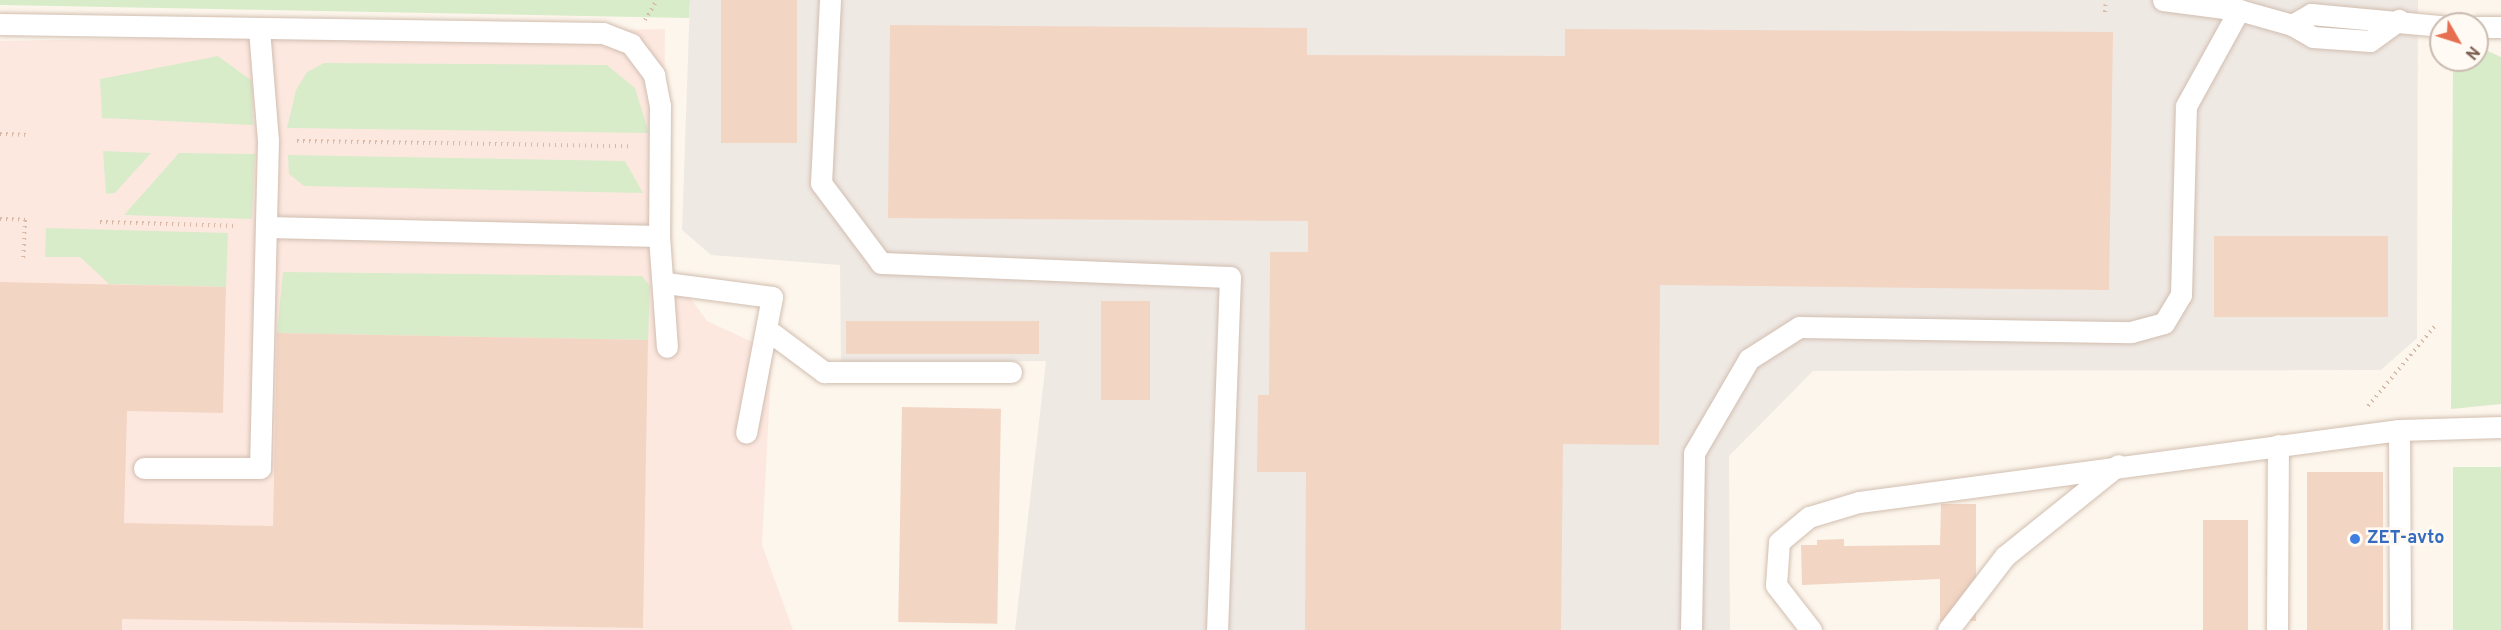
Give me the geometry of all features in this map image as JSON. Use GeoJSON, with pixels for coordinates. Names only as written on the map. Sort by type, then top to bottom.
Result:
{"type":"FeatureCollection","features":[{"type":"Feature","properties":{"kind":"lane"},"geometry":{"type":"LineString","coordinates":[[830,0],[821,183],[880,263],[1230,277],[1217,630]]}},
{"type":"Feature","properties":{"kind":"lane"},"geometry":{"type":"LineString","coordinates":[[2163,0],[2239,10],[2292,25],[2311,14],[2429,24]]}},
{"type":"Feature","properties":{"kind":"lane"},"geometry":{"type":"LineString","coordinates":[[1691,630],[1694,453],[1749,359],[1799,327],[2131,332],[2164,323],[2181,295],[2186,106],[2239,10]]}},
{"type":"Feature","properties":{"kind":"lane"},"geometry":{"type":"LineString","coordinates":[[0,24],[603,33],[631,44],[654,75],[659,146],[659,236],[666,283],[667,347]]}},
{"type":"Feature","properties":{"kind":"lane"},"geometry":{"type":"LineString","coordinates":[[144,468],[260,468],[268,141],[259,29]]}},
{"type":"Feature","properties":{"kind":"lane"},"geometry":{"type":"LineString","coordinates":[[267,227],[659,236]]}},
{"type":"Feature","properties":{"kind":"lane"},"geometry":{"type":"LineString","coordinates":[[666,283],[772,297],[769,331],[746,433]]}},
{"type":"Feature","properties":{"kind":"lane"},"geometry":{"type":"LineString","coordinates":[[769,331],[824,372],[1011,372]]}},
{"type":"Feature","properties":{"kind":"lane"},"geometry":{"type":"LineString","coordinates":[[1811,630],[1790,609],[1776,585],[1775,561],[1779,542],[1809,517],[1935,488],[2399,430],[2501,427]]}},
{"type":"Feature","properties":{"kind":"lane"},"geometry":{"type":"LineString","coordinates":[[2399,430],[2400,630]]}},
{"type":"Feature","properties":{"kind":"lane"},"geometry":{"type":"LineString","coordinates":[[2277,630],[2278,445]]}},
{"type":"Feature","properties":{"kind":"lane"},"geometry":{"type":"LineString","coordinates":[[1948,630],[2005,556],[2119,465]]}},
{"type":"Feature","properties":{"kind":"path"},"geometry":{"type":"LineString","coordinates":[[2105,12],[2106,0]]}},
{"type":"Feature","properties":{"kind":"path"},"geometry":{"type":"LineString","coordinates":[[0,134],[29,135]]}},
{"type":"Feature","properties":{"kind":"path"},"geometry":{"type":"LineString","coordinates":[[268,141],[659,146]]}},
{"type":"Feature","properties":{"kind":"path"},"geometry":{"type":"LineString","coordinates":[[0,219],[25,220],[23,261]]}},
{"type":"Feature","properties":{"kind":"path"},"geometry":{"type":"LineString","coordinates":[[100,222],[267,227]]}},
{"type":"Feature","properties":{"kind":"path"},"geometry":{"type":"LineString","coordinates":[[2338,438],[2435,326]]}},
{"type":"Feature","properties":{"kind":"shaded area"},"geometry":{"type":"Polygon","coordinates":[[[690,0],[2418,0],[2417,338],[2381,370],[1813,371],[1729,456],[1730,630],[1015,630],[1046,361],[841,362],[840,265],[711,255],[682,230],[690,0]]]}},
{"type":"Feature","properties":{"kind":"shaded area"},"geometry":{"type":"Polygon","coordinates":[[[665,29],[663,260],[707,321],[772,351],[762,545],[793,630],[0,630],[0,41],[665,29]]]}},
{"type":"Feature","properties":{"kind":"green space"},"geometry":{"type":"Polygon","coordinates":[[[0,0],[690,0],[689,18],[0,5],[0,0]]]}},
{"type":"Feature","properties":{"kind":"green space"},"geometry":{"type":"Polygon","coordinates":[[[2489,52],[2501,57],[2501,404],[2451,409],[2453,72],[2489,72],[2489,52]]]}},
{"type":"Feature","properties":{"kind":"green space"},"geometry":{"type":"Polygon","coordinates":[[[218,56],[252,81],[253,125],[102,118],[100,79],[218,56]]]}},
{"type":"Feature","properties":{"kind":"green space"},"geometry":{"type":"Polygon","coordinates":[[[324,63],[607,65],[635,88],[649,133],[287,128],[296,90],[307,72],[324,63]]]}},
{"type":"Feature","properties":{"kind":"green space"},"geometry":{"type":"Polygon","coordinates":[[[103,151],[151,153],[115,193],[106,194],[103,151]]]}},
{"type":"Feature","properties":{"kind":"green space"},"geometry":{"type":"Polygon","coordinates":[[[179,153],[255,154],[252,219],[124,215],[179,153]]]}},
{"type":"Feature","properties":{"kind":"green space"},"geometry":{"type":"Polygon","coordinates":[[[288,155],[625,161],[643,193],[304,186],[289,174],[288,155]]]}},
{"type":"Feature","properties":{"kind":"green space"},"geometry":{"type":"Polygon","coordinates":[[[46,228],[228,233],[226,287],[109,284],[80,257],[45,257],[46,228]]]}},
{"type":"Feature","properties":{"kind":"green space"},"geometry":{"type":"Polygon","coordinates":[[[283,272],[642,276],[650,286],[648,340],[277,333],[283,272]]]}},
{"type":"Feature","properties":{"kind":"green space"},"geometry":{"type":"Polygon","coordinates":[[[2453,467],[2501,467],[2501,630],[2453,630],[2453,467]]]}},
{"type":"Feature","properties":{"kind":"building"},"geometry":{"type":"Polygon","coordinates":[[[721,0],[797,0],[797,143],[721,143],[721,0]]]}},
{"type":"Feature","properties":{"kind":"building"},"geometry":{"type":"Polygon","coordinates":[[[890,25],[1307,28],[1307,55],[1565,56],[1565,29],[2113,32],[2109,290],[1660,285],[1659,445],[1563,444],[1561,630],[1305,630],[1306,472],[1257,472],[1258,395],[1269,395],[1270,252],[1308,252],[1308,221],[888,218],[890,25]]]}},
{"type":"Feature","properties":{"kind":"building"},"geometry":{"type":"Polygon","coordinates":[[[2214,236],[2388,236],[2388,317],[2214,317],[2214,236]]]}},
{"type":"Feature","properties":{"kind":"building"},"geometry":{"type":"Polygon","coordinates":[[[0,282],[226,287],[223,413],[127,411],[124,523],[273,526],[277,333],[648,340],[643,628],[122,619],[122,630],[0,630],[0,282]]]}},
{"type":"Feature","properties":{"kind":"building"},"geometry":{"type":"Polygon","coordinates":[[[1101,301],[1150,301],[1150,400],[1101,400],[1101,301]]]}},
{"type":"Feature","properties":{"kind":"building"},"geometry":{"type":"Polygon","coordinates":[[[846,321],[1039,321],[1039,354],[846,354],[846,321]]]}},
{"type":"Feature","properties":{"kind":"building"},"geometry":{"type":"Polygon","coordinates":[[[902,407],[1001,409],[997,624],[898,622],[902,407]]]}},
{"type":"Feature","properties":{"kind":"building"},"geometry":{"type":"Polygon","coordinates":[[[2307,472],[2383,472],[2383,630],[2307,630],[2307,472]]]}},
{"type":"Feature","properties":{"kind":"building"},"geometry":{"type":"Polygon","coordinates":[[[1941,504],[1976,504],[1976,621],[1940,621],[1940,579],[1802,585],[1801,545],[1817,545],[1817,540],[1844,539],[1844,546],[1940,545],[1941,504]]]}},
{"type":"Feature","properties":{"kind":"building"},"geometry":{"type":"Polygon","coordinates":[[[2203,520],[2248,520],[2248,630],[2203,630],[2203,520]]]}},
{"type":"Feature","properties":{"kind":"place","name":"ZET-avto"},"geometry":{"type":"Point","coordinates":[2355,539]}}]}
